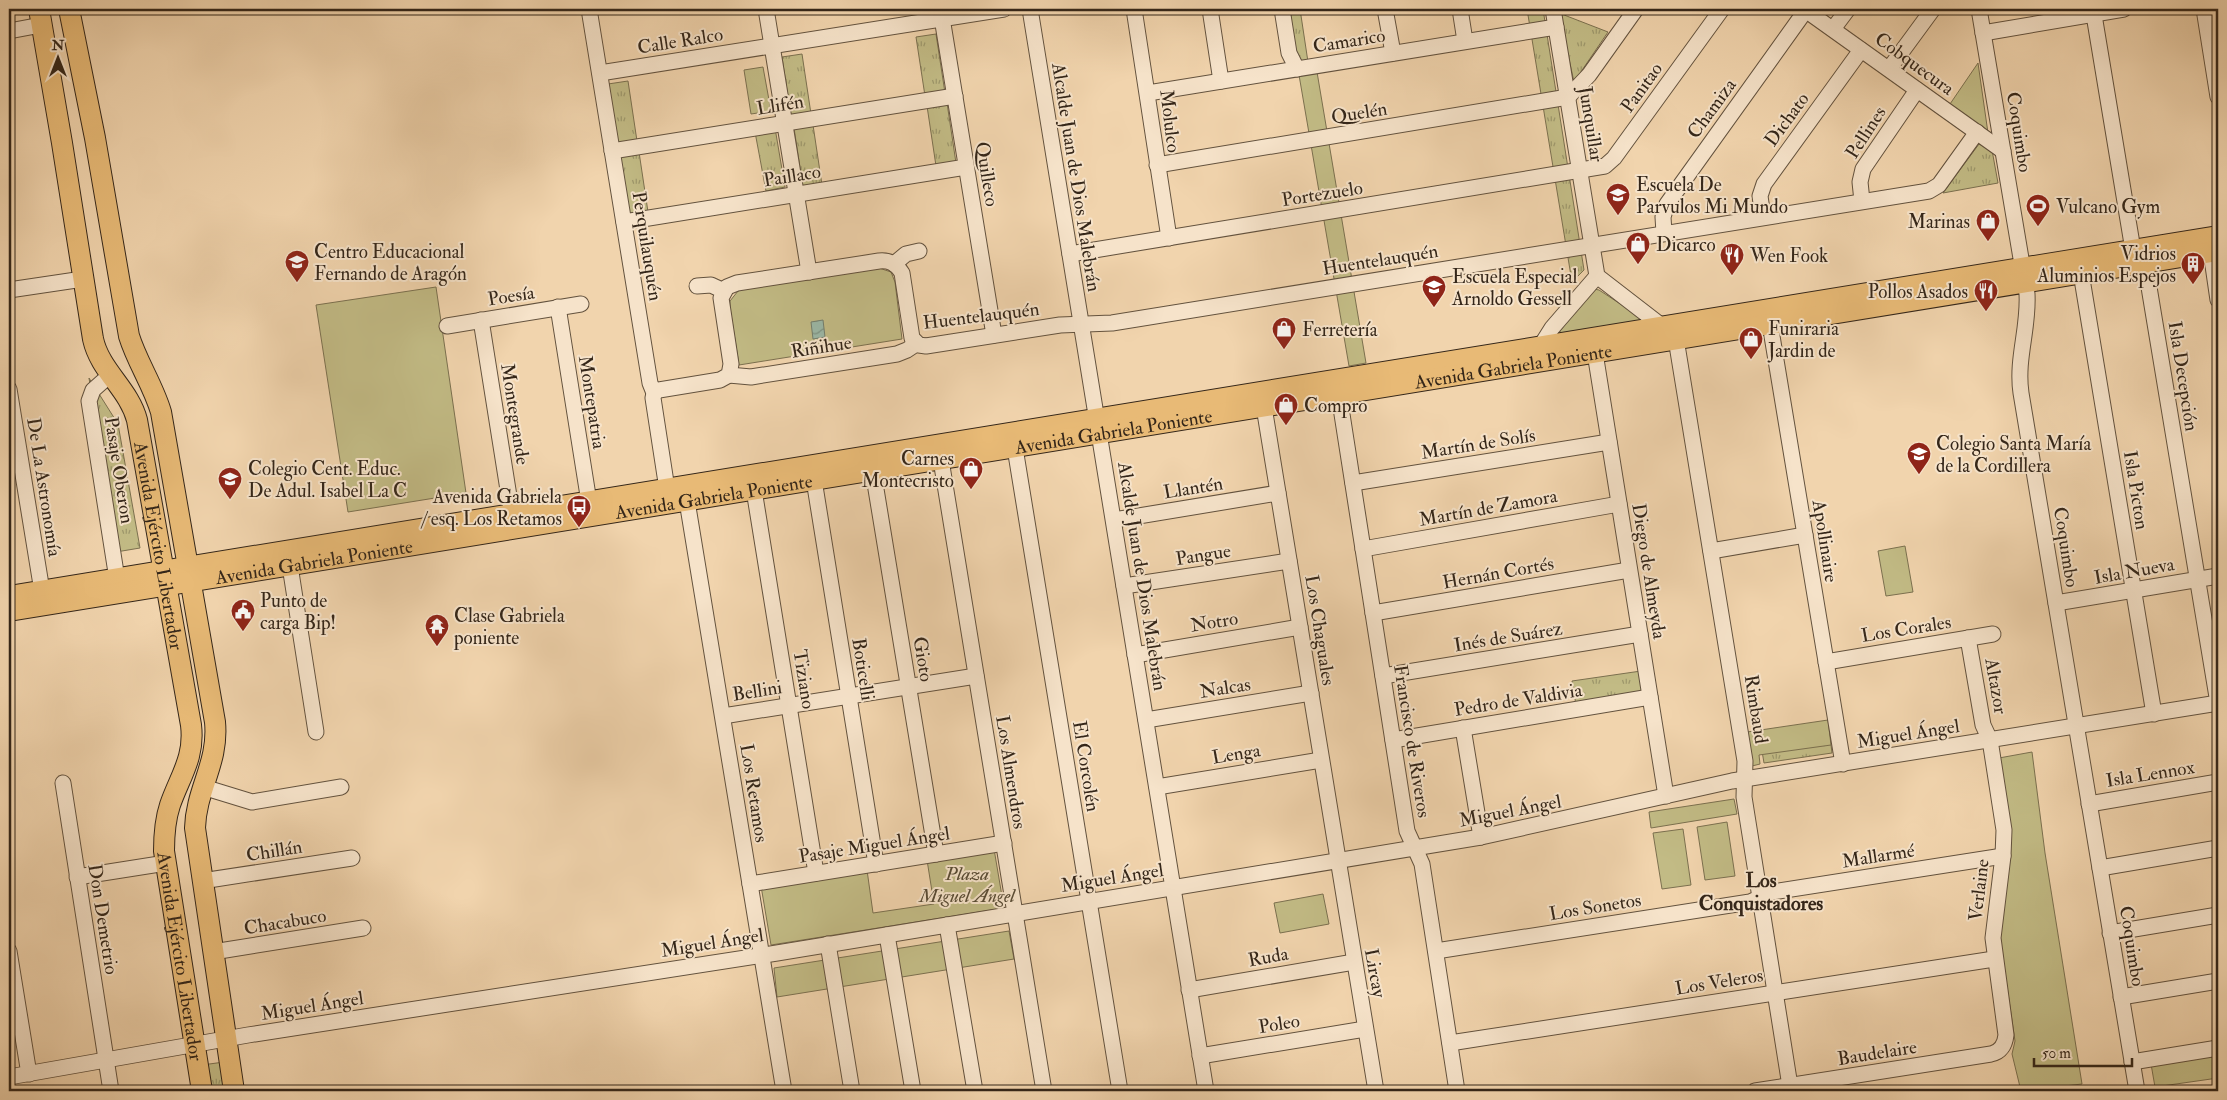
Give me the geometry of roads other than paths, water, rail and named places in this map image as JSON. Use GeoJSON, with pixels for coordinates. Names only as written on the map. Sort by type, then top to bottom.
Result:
{"type":"FeatureCollection","features":[{"type":"Feature","properties":{"kind":"main road","name":"Avenida Ejército Libertador"},"geometry":{"type":"LineString","coordinates":[[67,9],[94,134],[129,336],[133,349],[152,386],[161,412],[216,733],[214,755],[197,805],[195,828],[234,1091]]}},
{"type":"Feature","properties":{"kind":"main road","name":"Avenida Ejército Libertador"},"geometry":{"type":"LineString","coordinates":[[40,17],[95,349],[110,375],[127,396],[134,410],[192,736],[190,758],[167,815],[164,839],[166,863],[202,1091]]}},
{"type":"Feature","properties":{"kind":"main road"},"geometry":{"type":"LineString","coordinates":[[61,137],[69,131],[79,128],[94,134]]}},
{"type":"Feature","properties":{"kind":"main road","name":"Avenida Gabriela Poniente"},"geometry":{"type":"LineString","coordinates":[[188,575],[512,515],[667,489],[1098,426],[1264,407],[1595,353],[1670,333],[2139,256],[2216,246]]}},
{"type":"Feature","properties":{"kind":"main road","name":"Avenida Gabriela Poniente"},"geometry":{"type":"LineString","coordinates":[[9,611],[165,578],[290,566],[1015,448],[1098,426],[1540,347],[1770,324],[2024,275],[2081,273],[2139,256]]}},
{"type":"Feature","properties":{"kind":"main road","name":"Avenida Gabriela Poniente"},"geometry":{"type":"LineString","coordinates":[[9,596],[117,579],[165,578]]}},
{"type":"Feature","properties":{"kind":"main road"},"geometry":{"type":"LineString","coordinates":[[178,938],[185,944],[194,946],[204,942],[211,943]]}},
{"type":"Feature","properties":{"kind":"street","name":"Perquilauquén"},"geometry":{"type":"LineString","coordinates":[[589,9],[650,383],[654,393],[652,398],[667,489]]}},
{"type":"Feature","properties":{"kind":"street"},"geometry":{"type":"LineString","coordinates":[[766,9],[809,272]]}},
{"type":"Feature","properties":{"kind":"street","name":"Calle Ralco"},"geometry":{"type":"LineString","coordinates":[[600,73],[1004,9]]}},
{"type":"Feature","properties":{"kind":"street","name":"Alcalde Juan de Dios Malebrán"},"geometry":{"type":"LineString","coordinates":[[1030,9],[1206,1091]]}},
{"type":"Feature","properties":{"kind":"street","name":"Molulco"},"geometry":{"type":"LineString","coordinates":[[1134,9],[1169,238]]}},
{"type":"Feature","properties":{"kind":"street"},"geometry":{"type":"LineString","coordinates":[[1210,9],[1221,81]]}},
{"type":"Feature","properties":{"kind":"street"},"geometry":{"type":"LineString","coordinates":[[1282,9],[1289,53],[1297,69]]}},
{"type":"Feature","properties":{"kind":"street"},"geometry":{"type":"LineString","coordinates":[[1385,9],[1393,53]]}},
{"type":"Feature","properties":{"kind":"street"},"geometry":{"type":"LineString","coordinates":[[1460,9],[1465,42]]}},
{"type":"Feature","properties":{"kind":"street","name":"Junquillar"},"geometry":{"type":"LineString","coordinates":[[1553,9],[1597,276]]}},
{"type":"Feature","properties":{"kind":"street"},"geometry":{"type":"LineString","coordinates":[[1568,97],[1589,75],[1636,9]]}},
{"type":"Feature","properties":{"kind":"street","name":"Panitao"},"geometry":{"type":"LineString","coordinates":[[1580,171],[1605,166],[1612,161],[1722,9]]}},
{"type":"Feature","properties":{"kind":"street","name":"Cobquecura"},"geometry":{"type":"LineString","coordinates":[[1805,9],[2003,151]]}},
{"type":"Feature","properties":{"kind":"street","name":"Chamiza"},"geometry":{"type":"LineString","coordinates":[[1664,233],[1663,217],[1667,204],[1805,9]]}},
{"type":"Feature","properties":{"kind":"street"},"geometry":{"type":"LineString","coordinates":[[1833,29],[1848,9]]}},
{"type":"Feature","properties":{"kind":"street"},"geometry":{"type":"LineString","coordinates":[[1889,69],[1933,9]]}},
{"type":"Feature","properties":{"kind":"street","name":"Coquimbo"},"geometry":{"type":"LineString","coordinates":[[1979,9],[2024,275],[2028,320],[2021,352],[2019,378],[2136,1091]]}},
{"type":"Feature","properties":{"kind":"street"},"geometry":{"type":"LineString","coordinates":[[1983,32],[2094,11],[2124,9]]}},
{"type":"Feature","properties":{"kind":"street","name":"Isla Decepción"},"geometry":{"type":"LineString","coordinates":[[2094,11],[2218,703]]}},
{"type":"Feature","properties":{"kind":"street"},"geometry":{"type":"LineString","coordinates":[[2209,16],[2218,96]]}},
{"type":"Feature","properties":{"kind":"street"},"geometry":{"type":"LineString","coordinates":[[9,31],[40,17]]}},
{"type":"Feature","properties":{"kind":"street","name":"Quilleco"},"geometry":{"type":"LineString","coordinates":[[942,18],[994,336]]}},
{"type":"Feature","properties":{"kind":"street","name":"Camarico"},"geometry":{"type":"LineString","coordinates":[[1148,93],[1556,27]]}},
{"type":"Feature","properties":{"kind":"street","name":"Dichato"},"geometry":{"type":"LineString","coordinates":[[1763,217],[1760,196],[1764,184],[1861,50]]}},
{"type":"Feature","properties":{"kind":"street","name":"Pellines"},"geometry":{"type":"LineString","coordinates":[[1862,201],[1860,182],[1863,170],[1917,90]]}},
{"type":"Feature","properties":{"kind":"street","name":"Llifén"},"geometry":{"type":"LineString","coordinates":[[612,151],[955,96]]}},
{"type":"Feature","properties":{"kind":"street","name":"Quelén"},"geometry":{"type":"LineString","coordinates":[[1157,165],[1568,97]]}},
{"type":"Feature","properties":{"kind":"street","name":"Huentelauquén"},"geometry":{"type":"LineString","coordinates":[[894,264],[902,273],[912,338],[916,344],[926,346],[1060,325],[1112,323],[1934,189],[1977,132]]}},
{"type":"Feature","properties":{"kind":"street","name":"Paillaco"},"geometry":{"type":"LineString","coordinates":[[624,222],[966,167]]}},
{"type":"Feature","properties":{"kind":"street","name":"Portezuelo"},"geometry":{"type":"LineString","coordinates":[[1070,254],[1580,171]]}},
{"type":"Feature","properties":{"kind":"street"},"geometry":{"type":"LineString","coordinates":[[2216,246],[2218,300]]}},
{"type":"Feature","properties":{"kind":"street"},"geometry":{"type":"LineString","coordinates":[[654,393],[659,390],[724,379],[729,375],[731,364],[722,302],[724,291],[737,283],[879,260],[894,264],[906,254],[919,251]]}},
{"type":"Feature","properties":{"kind":"street","name":"Isla Picton"},"geometry":{"type":"LineString","coordinates":[[2081,273],[2154,714]]}},
{"type":"Feature","properties":{"kind":"street"},"geometry":{"type":"LineString","coordinates":[[1540,347],[1552,328],[1597,276],[1670,333]]}},
{"type":"Feature","properties":{"kind":"street"},"geometry":{"type":"LineString","coordinates":[[9,290],[83,279]]}},
{"type":"Feature","properties":{"kind":"street"},"geometry":{"type":"LineString","coordinates":[[697,286],[711,285],[724,291]]}},
{"type":"Feature","properties":{"kind":"street","name":"Poesía"},"geometry":{"type":"LineString","coordinates":[[447,326],[581,304]]}},
{"type":"Feature","properties":{"kind":"street","name":"Montepatria"},"geometry":{"type":"LineString","coordinates":[[558,308],[589,502]]}},
{"type":"Feature","properties":{"kind":"street","name":"Montegrande"},"geometry":{"type":"LineString","coordinates":[[481,320],[512,515]]}},
{"type":"Feature","properties":{"kind":"street","name":"Apollinaire"},"geometry":{"type":"LineString","coordinates":[[1770,324],[1843,764]]}},
{"type":"Feature","properties":{"kind":"street","name":"Rimbaud"},"geometry":{"type":"LineString","coordinates":[[1670,333],[1711,552],[1745,761],[1744,797],[1790,1086]]}},
{"type":"Feature","properties":{"kind":"street","name":"Riñihue"},"geometry":{"type":"LineString","coordinates":[[729,375],[751,377],[897,354],[916,344]]}},
{"type":"Feature","properties":{"kind":"street","name":"Diego de Almeyda"},"geometry":{"type":"LineString","coordinates":[[1595,353],[1666,796]]}},
{"type":"Feature","properties":{"kind":"street","name":"Pasaje Oberon"},"geometry":{"type":"LineString","coordinates":[[110,375],[93,390],[89,401],[117,579]]}},
{"type":"Feature","properties":{"kind":"street","name":"De La Astronomía"},"geometry":{"type":"LineString","coordinates":[[9,390],[42,591]]}},
{"type":"Feature","properties":{"kind":"street","name":"Francisco de Riveros"},"geometry":{"type":"LineString","coordinates":[[1339,395],[1407,831],[1422,864],[1457,1091]]}},
{"type":"Feature","properties":{"kind":"street","name":"Los Chaguales"},"geometry":{"type":"LineString","coordinates":[[1264,407],[1338,860]]}},
{"type":"Feature","properties":{"kind":"street","name":"Martín de Solís"},"geometry":{"type":"LineString","coordinates":[[1353,483],[1609,442]]}},
{"type":"Feature","properties":{"kind":"street","name":"El Corcolén"},"geometry":{"type":"LineString","coordinates":[[1015,448],[1120,1091]]}},
{"type":"Feature","properties":{"kind":"street","name":"Los Almendros"},"geometry":{"type":"LineString","coordinates":[[941,460],[1004,843],[1042,1091]]}},
{"type":"Feature","properties":{"kind":"street","name":"Gioto"},"geometry":{"type":"LineString","coordinates":[[873,471],[936,854]]}},
{"type":"Feature","properties":{"kind":"street","name":"Boticelli"},"geometry":{"type":"LineString","coordinates":[[814,480],[876,864]]}},
{"type":"Feature","properties":{"kind":"street","name":"Tiziano"},"geometry":{"type":"LineString","coordinates":[[754,490],[816,873]]}},
{"type":"Feature","properties":{"kind":"street","name":"Llantén"},"geometry":{"type":"LineString","coordinates":[[1114,520],[1278,494]]}},
{"type":"Feature","properties":{"kind":"street","name":"Los Retamos"},"geometry":{"type":"LineString","coordinates":[[687,501],[784,1091]]}},
{"type":"Feature","properties":{"kind":"street","name":"Martín de Zamora"},"geometry":{"type":"LineString","coordinates":[[1363,549],[1619,504]]}},
{"type":"Feature","properties":{"kind":"street"},"geometry":{"type":"LineString","coordinates":[[1711,552],[1805,535]]}},
{"type":"Feature","properties":{"kind":"street","name":"Pangue"},"geometry":{"type":"LineString","coordinates":[[1124,586],[1289,561]]}},
{"type":"Feature","properties":{"kind":"street"},"geometry":{"type":"LineString","coordinates":[[290,566],[316,732]]}},
{"type":"Feature","properties":{"kind":"street","name":"Hernán Cortés"},"geometry":{"type":"LineString","coordinates":[[1373,613],[1629,570]]}},
{"type":"Feature","properties":{"kind":"street","name":"Isla Nueva"},"geometry":{"type":"LineString","coordinates":[[2056,603],[2218,576]]}},
{"type":"Feature","properties":{"kind":"street","name":"Notro"},"geometry":{"type":"LineString","coordinates":[[1135,655],[1300,627]]}},
{"type":"Feature","properties":{"kind":"street","name":"Inés de Suárez"},"geometry":{"type":"LineString","coordinates":[[1383,676],[1640,634]]}},
{"type":"Feature","properties":{"kind":"street","name":"Los Corales"},"geometry":{"type":"LineString","coordinates":[[1826,662],[1993,634]]}},
{"type":"Feature","properties":{"kind":"street","name":"Altazor"},"geometry":{"type":"LineString","coordinates":[[1968,638],[1983,725],[1990,740]]}},
{"type":"Feature","properties":{"kind":"street","name":"Bellini"},"geometry":{"type":"LineString","coordinates":[[722,716],[976,676]]}},
{"type":"Feature","properties":{"kind":"street","name":"Nalcas"},"geometry":{"type":"LineString","coordinates":[[1146,720],[1311,693]]}},
{"type":"Feature","properties":{"kind":"street","name":"Pedro de Valdivia"},"geometry":{"type":"LineString","coordinates":[[1393,740],[1650,697]]}},
{"type":"Feature","properties":{"kind":"street","name":"Miguel Ángel"},"geometry":{"type":"LineString","coordinates":[[9,1077],[226,1038],[887,935],[1481,837],[1744,779],[2218,703]]}},
{"type":"Feature","properties":{"kind":"street"},"geometry":{"type":"LineString","coordinates":[[1463,728],[1481,837]]}},
{"type":"Feature","properties":{"kind":"street","name":"Verlaine"},"geometry":{"type":"LineString","coordinates":[[1990,740],[2004,830],[2003,856],[1993,928],[1994,959],[2006,1035],[2003,1045]]}},
{"type":"Feature","properties":{"kind":"street","name":"Lenga"},"geometry":{"type":"LineString","coordinates":[[1157,787],[1322,760]]}},
{"type":"Feature","properties":{"kind":"street","name":"Isla Lennox"},"geometry":{"type":"LineString","coordinates":[[2089,804],[2218,782]]}},
{"type":"Feature","properties":{"kind":"street","name":"Don Demetrio"},"geometry":{"type":"LineString","coordinates":[[63,783],[111,1091]]}},
{"type":"Feature","properties":{"kind":"street"},"geometry":{"type":"LineString","coordinates":[[203,787],[252,802],[342,788]]}},
{"type":"Feature","properties":{"kind":"street","name":"Pasaje Miguel Ángel"},"geometry":{"type":"LineString","coordinates":[[750,884],[1004,843]]}},
{"type":"Feature","properties":{"kind":"street"},"geometry":{"type":"LineString","coordinates":[[2100,868],[2218,848]]}},
{"type":"Feature","properties":{"kind":"street","name":"Mallarmé"},"geometry":{"type":"LineString","coordinates":[[1760,897],[1772,892],[2003,856]]}},
{"type":"Feature","properties":{"kind":"street","name":"Chillán"},"geometry":{"type":"LineString","coordinates":[[202,881],[352,858]]}},
{"type":"Feature","properties":{"kind":"street","name":"Lircay"},"geometry":{"type":"LineString","coordinates":[[1338,860],[1376,1091]]}},
{"type":"Feature","properties":{"kind":"street"},"geometry":{"type":"LineString","coordinates":[[77,877],[166,863]]}},
{"type":"Feature","properties":{"kind":"street","name":"Los Sonetos"},"geometry":{"type":"LineString","coordinates":[[1436,951],[1750,902],[1760,897]]}},
{"type":"Feature","properties":{"kind":"street"},"geometry":{"type":"LineString","coordinates":[[2110,934],[2218,915]]}},
{"type":"Feature","properties":{"kind":"street"},"geometry":{"type":"LineString","coordinates":[[947,925],[975,1091]]}},
{"type":"Feature","properties":{"kind":"street","name":"Chacabuco"},"geometry":{"type":"LineString","coordinates":[[211,943],[363,928]]}},
{"type":"Feature","properties":{"kind":"street"},"geometry":{"type":"LineString","coordinates":[[887,935],[913,1091]]}},
{"type":"Feature","properties":{"kind":"street"},"geometry":{"type":"LineString","coordinates":[[828,944],[852,1091]]}},
{"type":"Feature","properties":{"kind":"street"},"geometry":{"type":"LineString","coordinates":[[9,951],[14,1016],[29,1074]]}},
{"type":"Feature","properties":{"kind":"street","name":"Los Veleros"},"geometry":{"type":"LineString","coordinates":[[1450,1043],[1994,959]]}},
{"type":"Feature","properties":{"kind":"street","name":"Ruda"},"geometry":{"type":"LineString","coordinates":[[1189,990],[1354,962]]}},
{"type":"Feature","properties":{"kind":"street"},"geometry":{"type":"LineString","coordinates":[[2121,997],[2218,980]]}},
{"type":"Feature","properties":{"kind":"street","name":"Poleo"},"geometry":{"type":"LineString","coordinates":[[1200,1056],[1365,1029]]}},
{"type":"Feature","properties":{"kind":"street","name":"Baudelaire"},"geometry":{"type":"LineString","coordinates":[[1755,1091],[1991,1054],[1998,1051],[2003,1045]]}},
{"type":"Feature","properties":{"kind":"street"},"geometry":{"type":"LineString","coordinates":[[2132,1062],[2218,1048]]}},
{"type":"Feature","properties":{"kind":"water"},"geometry":{"type":"Polygon","coordinates":[[[823,320],[825,337],[813,339],[811,322],[823,320]]]}},
{"type":"Feature","properties":{"kind":"place","name":"Escuela De Parvulos Mi Mundo"},"geometry":{"type":"Point","coordinates":[1618,216]}},
{"type":"Feature","properties":{"kind":"place","name":"Vulcano Gym"},"geometry":{"type":"Point","coordinates":[2038,227]}},
{"type":"Feature","properties":{"kind":"place","name":"Marinas"},"geometry":{"type":"Point","coordinates":[1988,242]}},
{"type":"Feature","properties":{"kind":"place","name":"Dicarco"},"geometry":{"type":"Point","coordinates":[1638,265]}},
{"type":"Feature","properties":{"kind":"place","name":"Wen Fook"},"geometry":{"type":"Point","coordinates":[1732,276]}},
{"type":"Feature","properties":{"kind":"place","name":"Centro Educacional Fernando de Aragón"},"geometry":{"type":"Point","coordinates":[297,283]}},
{"type":"Feature","properties":{"kind":"place","name":"Vidrios Aluminios Espejos"},"geometry":{"type":"Point","coordinates":[2193,285]}},
{"type":"Feature","properties":{"kind":"place","name":"Escuela Especial Arnoldo Gessell"},"geometry":{"type":"Point","coordinates":[1434,308]}},
{"type":"Feature","properties":{"kind":"place","name":"Pollos Asados"},"geometry":{"type":"Point","coordinates":[1986,312]}},
{"type":"Feature","properties":{"kind":"place","name":"Ferretería"},"geometry":{"type":"Point","coordinates":[1284,350]}},
{"type":"Feature","properties":{"kind":"place","name":"Funiraria Jardin de"},"geometry":{"type":"Point","coordinates":[1751,360]}},
{"type":"Feature","properties":{"kind":"place","name":"Compro"},"geometry":{"type":"Point","coordinates":[1286,426]}},
{"type":"Feature","properties":{"kind":"place","name":"Colegio Santa María de la Cordillera"},"geometry":{"type":"Point","coordinates":[1919,475]}},
{"type":"Feature","properties":{"kind":"place","name":"Carnes Montecristo"},"geometry":{"type":"Point","coordinates":[971,490]}},
{"type":"Feature","properties":{"kind":"place","name":"Colegio Cent. Educ. De Adul. Isabel La C"},"geometry":{"type":"Point","coordinates":[230,500]}},
{"type":"Feature","properties":{"kind":"place","name":"Avenida Gabriela / esq. Los Retamos"},"geometry":{"type":"Point","coordinates":[579,528]}},
{"type":"Feature","properties":{"kind":"place","name":"Punto de carga Bip!"},"geometry":{"type":"Point","coordinates":[243,632]}},
{"type":"Feature","properties":{"kind":"place","name":"Clase Gabriela poniente"},"geometry":{"type":"Point","coordinates":[437,647]}},
{"type":"Feature","properties":{"kind":"district","name":"Los Conquistadores"},"geometry":{"type":"Point","coordinates":[1761,892]}},
{"type":"Feature","properties":{"kind":"park label","name":"Plaza Miguel Ángel"},"geometry":{"type":"Point","coordinates":[967,884]}}]}
